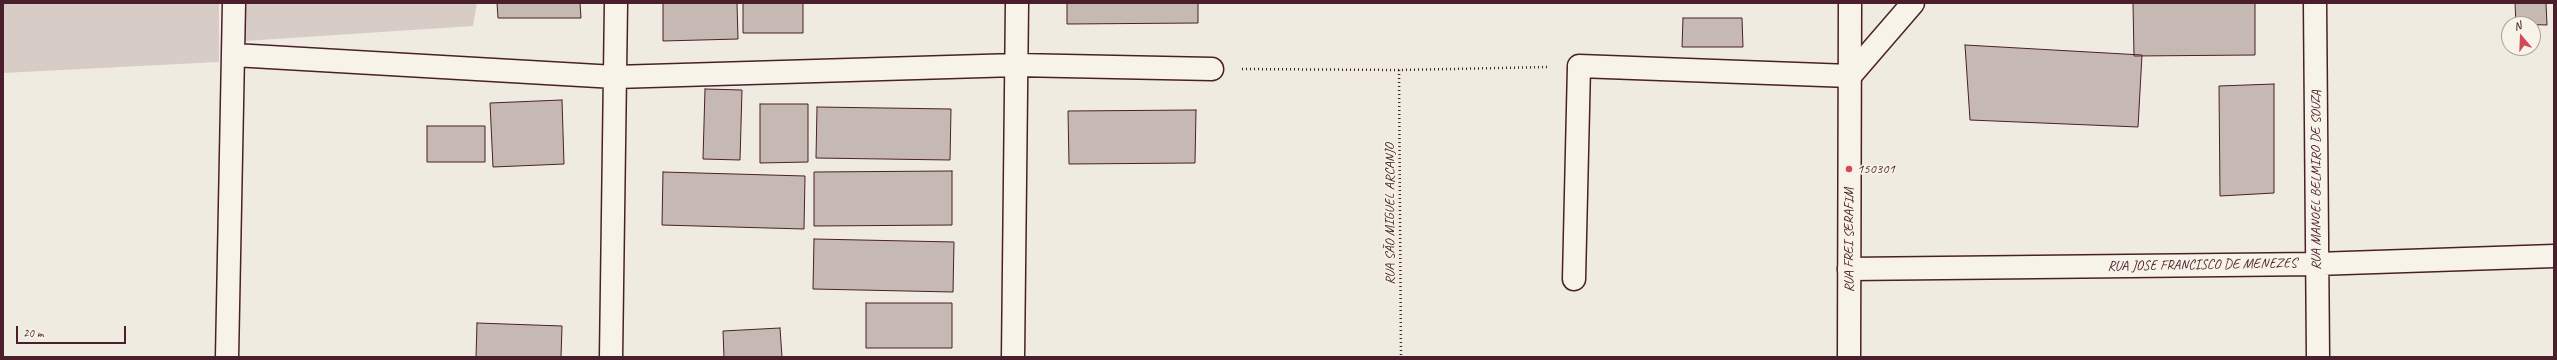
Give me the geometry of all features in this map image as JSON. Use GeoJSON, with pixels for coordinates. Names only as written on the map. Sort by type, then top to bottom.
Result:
{"type":"FeatureCollection","features":[{"type":"Feature","properties":{"kind":"street"},"geometry":{"type":"LineString","coordinates":[[227,357],[234,3]]}},
{"type":"Feature","properties":{"kind":"street"},"geometry":{"type":"LineString","coordinates":[[611,357],[616,3]]}},
{"type":"Feature","properties":{"kind":"street"},"geometry":{"type":"LineString","coordinates":[[1013,357],[1017,3]]}},
{"type":"Feature","properties":{"kind":"street","name":"RUA FREI SERAFIM"},"geometry":{"type":"LineString","coordinates":[[1849,357],[1850,3]]}},
{"type":"Feature","properties":{"kind":"street"},"geometry":{"type":"LineString","coordinates":[[1574,279],[1580,66],[1850,76],[1913,3]]}},
{"type":"Feature","properties":{"kind":"street","name":"RUA MANOEL BELMIRO DE SOUZA"},"geometry":{"type":"LineString","coordinates":[[2315,3],[2316,264],[2318,357]]}},
{"type":"Feature","properties":{"kind":"street"},"geometry":{"type":"LineString","coordinates":[[234,55],[615,77],[1016,65],[1212,69]]}},
{"type":"Feature","properties":{"kind":"street","name":"RUA JOSE FRANCISCO DE MENEZES"},"geometry":{"type":"LineString","coordinates":[[1849,269],[2316,264],[2554,256]]}},
{"type":"Feature","properties":{"kind":"path"},"geometry":{"type":"LineString","coordinates":[[1212,69],[1399,70],[1580,66]]}},
{"type":"Feature","properties":{"kind":"path","name":"RUA SÃO MIGUEL ARCANJO"},"geometry":{"type":"LineString","coordinates":[[1399,70],[1401,357]]}},
{"type":"Feature","properties":{"kind":"shaded area"},"geometry":{"type":"Polygon","coordinates":[[[3,3],[219,3],[219,62],[3,73],[3,3]]]}},
{"type":"Feature","properties":{"kind":"shaded area"},"geometry":{"type":"Polygon","coordinates":[[[245,3],[477,3],[473,26],[245,41],[245,3]]]}},
{"type":"Feature","properties":{"kind":"building"},"geometry":{"type":"Polygon","coordinates":[[[497,3],[580,3],[581,18],[498,18],[497,3]]]}},
{"type":"Feature","properties":{"kind":"building"},"geometry":{"type":"Polygon","coordinates":[[[663,3],[737,3],[738,39],[663,41],[663,3]]]}},
{"type":"Feature","properties":{"kind":"building"},"geometry":{"type":"Polygon","coordinates":[[[743,3],[803,3],[803,33],[743,33],[743,3]]]}},
{"type":"Feature","properties":{"kind":"building"},"geometry":{"type":"Polygon","coordinates":[[[1067,3],[1198,3],[1198,23],[1067,24],[1067,3]]]}},
{"type":"Feature","properties":{"kind":"building"},"geometry":{"type":"Polygon","coordinates":[[[2133,3],[2255,3],[2255,55],[2134,56],[2133,3]]]}},
{"type":"Feature","properties":{"kind":"building"},"geometry":{"type":"Polygon","coordinates":[[[2515,3],[2546,3],[2547,25],[2541,25],[2541,16],[2516,16],[2515,3]]]}},
{"type":"Feature","properties":{"kind":"building"},"geometry":{"type":"Polygon","coordinates":[[[1683,18],[1742,18],[1743,47],[1682,47],[1683,18]]]}},
{"type":"Feature","properties":{"kind":"building"},"geometry":{"type":"Polygon","coordinates":[[[1965,45],[2142,55],[2138,127],[1970,120],[1965,45]]]}},
{"type":"Feature","properties":{"kind":"building"},"geometry":{"type":"Polygon","coordinates":[[[2274,84],[2274,193],[2220,196],[2219,86],[2274,84]]]}},
{"type":"Feature","properties":{"kind":"building"},"geometry":{"type":"Polygon","coordinates":[[[705,89],[742,90],[740,160],[703,159],[705,89]]]}},
{"type":"Feature","properties":{"kind":"building"},"geometry":{"type":"Polygon","coordinates":[[[562,100],[564,164],[493,167],[490,103],[562,100]]]}},
{"type":"Feature","properties":{"kind":"building"},"geometry":{"type":"Polygon","coordinates":[[[760,104],[808,104],[808,162],[760,163],[760,104]]]}},
{"type":"Feature","properties":{"kind":"building"},"geometry":{"type":"Polygon","coordinates":[[[817,107],[951,109],[950,160],[816,158],[817,107]]]}},
{"type":"Feature","properties":{"kind":"building"},"geometry":{"type":"Polygon","coordinates":[[[1196,110],[1195,163],[1069,164],[1068,111],[1196,110]]]}},
{"type":"Feature","properties":{"kind":"building"},"geometry":{"type":"Polygon","coordinates":[[[427,126],[485,126],[485,162],[427,162],[427,126]]]}},
{"type":"Feature","properties":{"kind":"building"},"geometry":{"type":"Polygon","coordinates":[[[952,171],[952,225],[814,226],[814,172],[952,171]]]}},
{"type":"Feature","properties":{"kind":"building"},"geometry":{"type":"Polygon","coordinates":[[[663,172],[805,176],[804,229],[662,225],[663,172]]]}},
{"type":"Feature","properties":{"kind":"building"},"geometry":{"type":"Polygon","coordinates":[[[814,239],[954,242],[953,292],[813,289],[814,239]]]}},
{"type":"Feature","properties":{"kind":"building"},"geometry":{"type":"Polygon","coordinates":[[[866,303],[952,303],[952,348],[866,348],[866,303]]]}},
{"type":"Feature","properties":{"kind":"building"},"geometry":{"type":"Polygon","coordinates":[[[477,323],[562,326],[561,357],[476,357],[477,323]]]}},
{"type":"Feature","properties":{"kind":"building"},"geometry":{"type":"Polygon","coordinates":[[[780,328],[782,357],[724,357],[723,331],[780,328]]]}},
{"type":"Feature","properties":{"kind":"place","name":"150301"},"geometry":{"type":"Point","coordinates":[1849,169]}}]}
